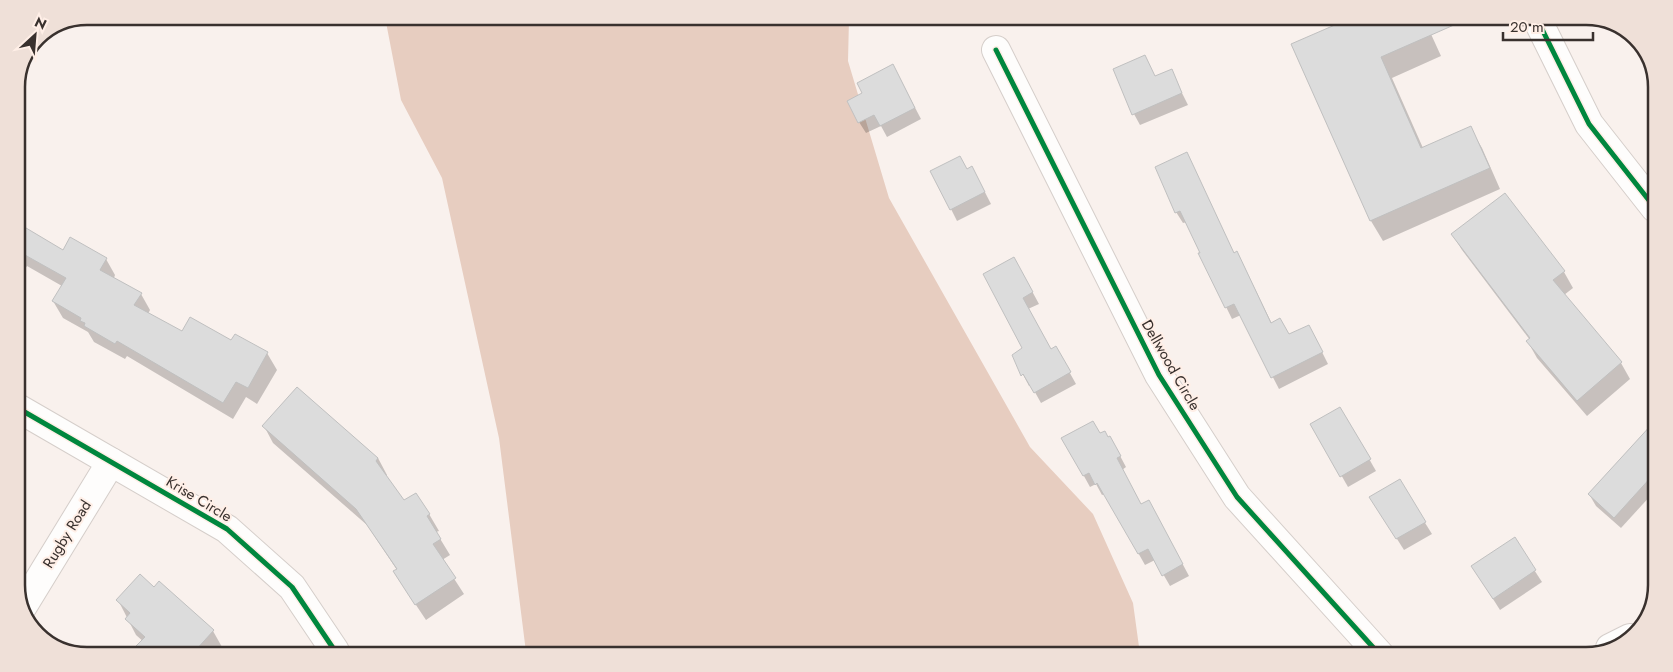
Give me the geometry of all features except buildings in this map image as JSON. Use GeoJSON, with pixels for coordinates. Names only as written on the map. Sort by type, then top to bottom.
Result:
{"type":"FeatureCollection","features":[{"type":"Feature","properties":{"kind":"street"},"geometry":{"type":"LineString","coordinates":[[1540,25],[1589,124],[1648,199]]}},
{"type":"Feature","properties":{"kind":"street","name":"Dellwood Circle"},"geometry":{"type":"LineString","coordinates":[[996,50],[1159,375],[1237,497],[1373,647]]}},
{"type":"Feature","properties":{"kind":"street","name":"Krise Circle"},"geometry":{"type":"LineString","coordinates":[[25,412],[227,529],[292,587],[332,647]]}},
{"type":"Feature","properties":{"kind":"street","name":"Rugby Road"},"geometry":{"type":"LineString","coordinates":[[27,599],[112,462]]}},
{"type":"Feature","properties":{"kind":"shaded area"},"geometry":{"type":"Polygon","coordinates":[[[387,25],[849,25],[848,61],[889,198],[1030,447],[1093,514],[1133,603],[1139,647],[525,647],[499,438],[442,178],[401,100],[387,25]]]}},
{"type":"Feature","properties":{"kind":"cycle path"},"geometry":{"type":"LineString","coordinates":[[1540,25],[1589,124],[1648,199]]}},
{"type":"Feature","properties":{"kind":"cycle path"},"geometry":{"type":"LineString","coordinates":[[996,50],[1159,375],[1237,497],[1373,647]]}},
{"type":"Feature","properties":{"kind":"cycle path"},"geometry":{"type":"LineString","coordinates":[[25,412],[227,529],[292,587],[332,647]]}}]}
